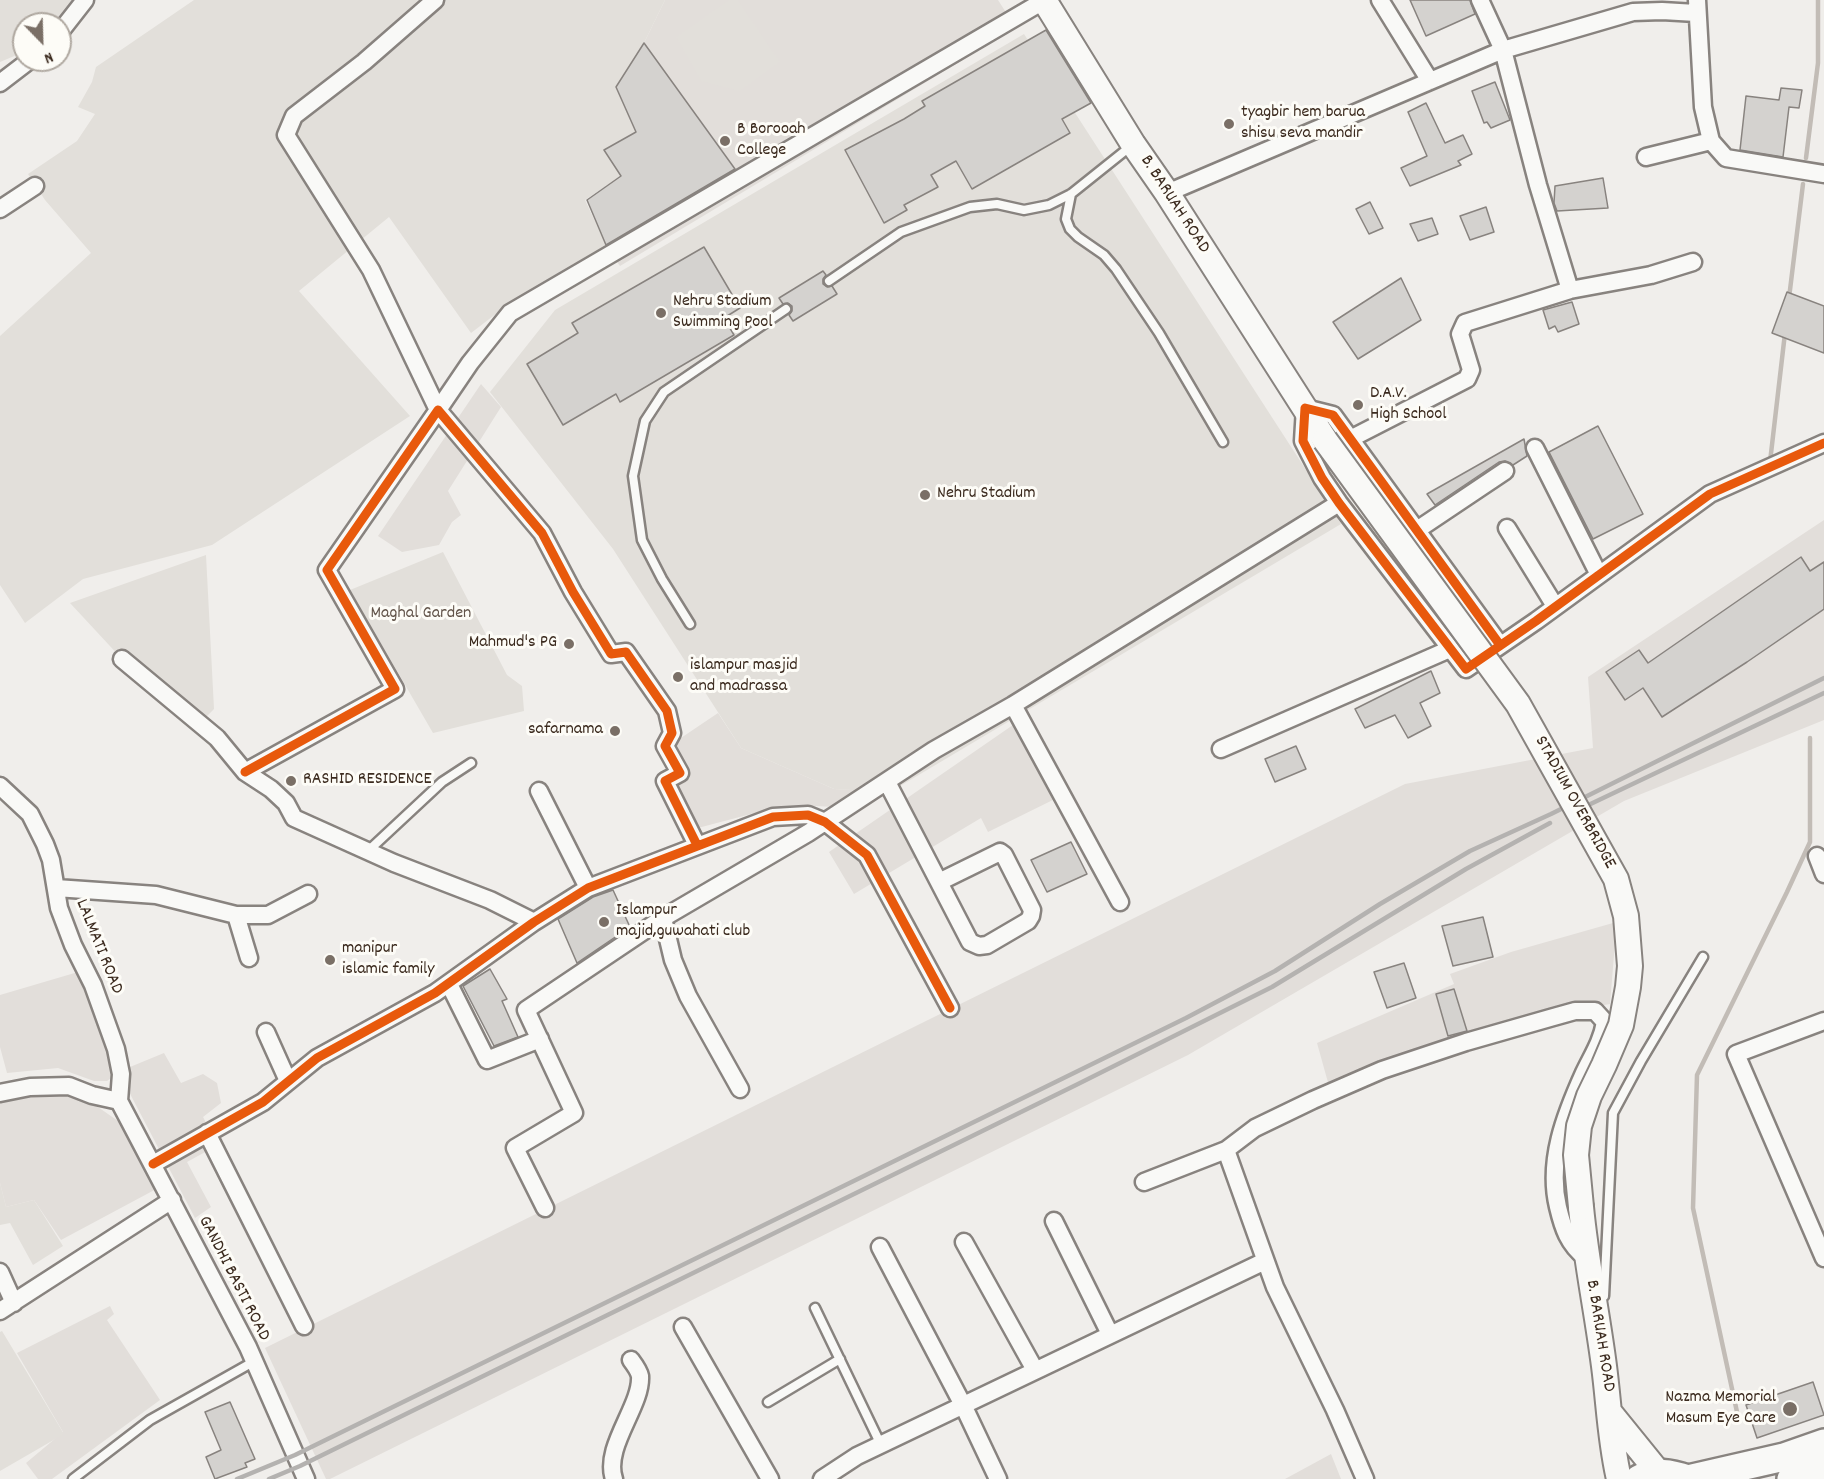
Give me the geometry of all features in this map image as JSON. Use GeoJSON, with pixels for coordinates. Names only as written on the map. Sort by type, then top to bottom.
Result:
{"type":"FeatureCollection","features":[{"type":"Feature","properties":{"kind":"main road","name":"B. BARUAH ROAD"},"geometry":{"type":"LineString","coordinates":[[1045,0],[1133,144],[1305,408]]}},
{"type":"Feature","properties":{"kind":"main road","name":"STADIUM OVERBRIDGE"},"geometry":{"type":"LineString","coordinates":[[1305,408],[1325,440],[1518,704],[1616,879],[1626,916],[1630,966],[1621,1025],[1589,1096],[1579,1126],[1576,1155],[1586,1258]]}},
{"type":"Feature","properties":{"kind":"main road","name":"B. BARUAH ROAD"},"geometry":{"type":"LineString","coordinates":[[1586,1258],[1604,1362],[1611,1414],[1609,1431],[1618,1479]]}},
{"type":"Feature","properties":{"kind":"main road","name":"B. BARUAH ROAD"},"geometry":{"type":"LineString","coordinates":[[1611,1414],[1648,1476]]}},
{"type":"Feature","properties":{"kind":"main road"},"geometry":{"type":"LineString","coordinates":[[1648,1476],[1673,1473],[1688,1479],[1756,1464],[1824,1443]]}},
{"type":"Feature","properties":{"kind":"main road"},"geometry":{"type":"LineString","coordinates":[[1791,1479],[1824,1465]]}},
{"type":"Feature","properties":{"kind":"street"},"geometry":{"type":"LineString","coordinates":[[72,17],[86,0]]}},
{"type":"Feature","properties":{"kind":"street"},"geometry":{"type":"LineString","coordinates":[[435,0],[364,62],[294,116],[286,135],[371,270],[438,410],[542,532],[573,592],[611,654],[626,652],[667,711],[672,733],[665,746],[680,773],[665,781],[697,845]]}},
{"type":"Feature","properties":{"kind":"street"},"geometry":{"type":"LineString","coordinates":[[245,772],[395,688],[327,570],[470,363],[510,313],[1045,0]]}},
{"type":"Feature","properties":{"kind":"street"},"geometry":{"type":"LineString","coordinates":[[1380,0],[1430,81]]}},
{"type":"Feature","properties":{"kind":"street"},"geometry":{"type":"LineString","coordinates":[[1480,0],[1503,50],[1538,185],[1570,290]]}},
{"type":"Feature","properties":{"kind":"street"},"geometry":{"type":"LineString","coordinates":[[1167,193],[1503,50],[1633,12],[1697,6],[1703,107],[1711,141],[1726,158],[1824,174]]}},
{"type":"Feature","properties":{"kind":"street"},"geometry":{"type":"LineString","coordinates":[[0,83],[14,72]]}},
{"type":"Feature","properties":{"kind":"street"},"geometry":{"type":"LineString","coordinates":[[1646,158],[1711,141]]}},
{"type":"Feature","properties":{"kind":"street"},"geometry":{"type":"LineString","coordinates":[[0,209],[35,186]]}},
{"type":"Feature","properties":{"kind":"street"},"geometry":{"type":"LineString","coordinates":[[1350,439],[1467,379],[1471,370],[1460,334],[1465,324],[1570,290],[1651,275],[1693,262]]}},
{"type":"Feature","properties":{"kind":"street"},"geometry":{"type":"LineString","coordinates":[[1500,645],[1333,415],[1305,408],[1303,441],[1323,478],[1339,503],[1466,669],[1500,645],[1555,606],[1599,575],[1710,494],[1824,443]]}},
{"type":"Feature","properties":{"kind":"street"},"geometry":{"type":"LineString","coordinates":[[1535,448],[1599,575]]}},
{"type":"Feature","properties":{"kind":"street"},"geometry":{"type":"LineString","coordinates":[[1417,530],[1505,471]]}},
{"type":"Feature","properties":{"kind":"street"},"geometry":{"type":"LineString","coordinates":[[545,1208],[515,1148],[574,1113],[526,1010],[663,918],[825,822],[934,750],[1013,705],[1339,503]]}},
{"type":"Feature","properties":{"kind":"street"},"geometry":{"type":"LineString","coordinates":[[1507,528],[1555,606]]}},
{"type":"Feature","properties":{"kind":"street"},"geometry":{"type":"LineString","coordinates":[[1221,749],[1450,649]]}},
{"type":"Feature","properties":{"kind":"street"},"geometry":{"type":"LineString","coordinates":[[122,659],[217,738],[245,772],[271,789],[286,803],[294,818],[489,900],[534,922]]}},
{"type":"Feature","properties":{"kind":"street"},"geometry":{"type":"LineString","coordinates":[[1013,705],[1120,902]]}},
{"type":"Feature","properties":{"kind":"street"},"geometry":{"type":"LineString","coordinates":[[887,782],[970,942],[979,946],[987,945],[1028,921],[1032,916],[1032,909],[1004,855],[1000,852],[939,882]]}},
{"type":"Feature","properties":{"kind":"street","name":"LALMATI ROAD"},"geometry":{"type":"LineString","coordinates":[[0,786],[30,814],[51,860],[59,908],[65,926],[93,985],[116,1049],[121,1074],[119,1101]]}},
{"type":"Feature","properties":{"kind":"street"},"geometry":{"type":"LineString","coordinates":[[539,791],[588,888]]}},
{"type":"Feature","properties":{"kind":"street"},"geometry":{"type":"LineString","coordinates":[[153,1164],[262,1102],[317,1058],[435,993],[534,922],[588,888],[773,817],[807,815],[825,822],[867,855],[950,1008]]}},
{"type":"Feature","properties":{"kind":"street"},"geometry":{"type":"LineString","coordinates":[[1817,856],[1824,874]]}},
{"type":"Feature","properties":{"kind":"street"},"geometry":{"type":"LineString","coordinates":[[56,888],[156,895],[236,915],[268,915],[308,894]]}},
{"type":"Feature","properties":{"kind":"street"},"geometry":{"type":"LineString","coordinates":[[236,915],[249,958]]}},
{"type":"Feature","properties":{"kind":"street"},"geometry":{"type":"LineString","coordinates":[[663,918],[673,960],[688,996],[740,1089]]}},
{"type":"Feature","properties":{"kind":"street"},"geometry":{"type":"LineString","coordinates":[[449,984],[487,1060],[540,1039]]}},
{"type":"Feature","properties":{"kind":"street"},"geometry":{"type":"LineString","coordinates":[[1144,1182],[1226,1150],[1254,1128],[1382,1070],[1466,1042],[1575,1011],[1595,1011],[1605,1022],[1602,1037],[1578,1088],[1558,1143],[1554,1167],[1554,1190],[1566,1236],[1576,1250],[1586,1258]]}},
{"type":"Feature","properties":{"kind":"street"},"geometry":{"type":"LineString","coordinates":[[1824,1021],[1736,1054],[1817,1223],[1824,1258]]}},
{"type":"Feature","properties":{"kind":"street"},"geometry":{"type":"LineString","coordinates":[[266,1032],[288,1081]]}},
{"type":"Feature","properties":{"kind":"street"},"geometry":{"type":"LineString","coordinates":[[0,1093],[30,1087],[69,1086],[92,1095],[119,1101]]}},
{"type":"Feature","properties":{"kind":"street","name":"GANDHI BASTI ROAD"},"geometry":{"type":"LineString","coordinates":[[119,1101],[248,1347],[306,1479]]}},
{"type":"Feature","properties":{"kind":"street"},"geometry":{"type":"LineString","coordinates":[[207,1133],[304,1326]]}},
{"type":"Feature","properties":{"kind":"street"},"geometry":{"type":"LineString","coordinates":[[1226,1150],[1275,1287],[1335,1410],[1365,1479]]}},
{"type":"Feature","properties":{"kind":"street"},"geometry":{"type":"LineString","coordinates":[[0,1272],[7,1307],[172,1200]]}},
{"type":"Feature","properties":{"kind":"street"},"geometry":{"type":"LineString","coordinates":[[1054,1221],[1110,1334]]}},
{"type":"Feature","properties":{"kind":"street"},"geometry":{"type":"LineString","coordinates":[[964,1242],[1035,1370]]}},
{"type":"Feature","properties":{"kind":"street"},"geometry":{"type":"LineString","coordinates":[[880,1247],[963,1405],[998,1479]]}},
{"type":"Feature","properties":{"kind":"street"},"geometry":{"type":"LineString","coordinates":[[822,1479],[857,1456],[1265,1261]]}},
{"type":"Feature","properties":{"kind":"street"},"geometry":{"type":"LineString","coordinates":[[684,1327],[770,1479]]}},
{"type":"Feature","properties":{"kind":"street"},"geometry":{"type":"LineString","coordinates":[[614,1479],[611,1471],[615,1454],[621,1432],[637,1395],[640,1375],[631,1360]]}},
{"type":"Feature","properties":{"kind":"lane"},"geometry":{"type":"LineString","coordinates":[[829,280],[901,232],[970,207],[997,204],[1024,210],[1049,205],[1071,194],[1133,144]]}},
{"type":"Feature","properties":{"kind":"lane"},"geometry":{"type":"LineString","coordinates":[[1071,194],[1066,219],[1070,229],[1077,237],[1104,255],[1116,269],[1159,333],[1223,442]]}},
{"type":"Feature","properties":{"kind":"lane"},"geometry":{"type":"LineString","coordinates":[[690,624],[662,579],[642,540],[633,476],[645,421],[664,392],[786,309]]}},
{"type":"Feature","properties":{"kind":"lane"},"geometry":{"type":"LineString","coordinates":[[368,851],[442,782],[471,763]]}},
{"type":"Feature","properties":{"kind":"lane"},"geometry":{"type":"LineString","coordinates":[[1604,1362],[1604,1284],[1613,1113],[1703,957]]}},
{"type":"Feature","properties":{"kind":"lane"},"geometry":{"type":"LineString","coordinates":[[815,1308],[881,1445]]}},
{"type":"Feature","properties":{"kind":"lane"},"geometry":{"type":"LineString","coordinates":[[768,1402],[840,1359]]}},
{"type":"Feature","properties":{"kind":"lane"},"geometry":{"type":"LineString","coordinates":[[73,1479],[150,1420],[253,1362]]}},
{"type":"Feature","properties":{"kind":"shaded area","name":"B Borooah College"},"geometry":{"type":"Polygon","coordinates":[[[665,0],[998,0],[1016,28],[620,266],[609,251],[587,200],[621,176],[604,150],[616,87],[644,43],[665,0]]]}},
{"type":"Feature","properties":{"kind":"shaded area"},"geometry":{"type":"Polygon","coordinates":[[[481,384],[501,407],[448,491],[461,515],[452,522],[439,545],[402,552],[378,536],[481,384]]]}},
{"type":"Feature","properties":{"kind":"shaded area"},"geometry":{"type":"Polygon","coordinates":[[[1824,520],[1824,720],[1624,801],[1188,1055],[326,1479],[265,1348],[1405,784],[1593,748],[1588,677],[1824,520]]]}},
{"type":"Feature","properties":{"kind":"shaded area"},"geometry":{"type":"Polygon","coordinates":[[[718,713],[741,748],[834,789],[858,790],[834,807],[770,809],[694,829],[672,786],[688,775],[672,744],[718,713]]]}},
{"type":"Feature","properties":{"kind":"shaded area"},"geometry":{"type":"Polygon","coordinates":[[[1026,716],[1063,795],[988,832],[981,818],[854,894],[829,852],[1026,716]]]}},
{"type":"Feature","properties":{"kind":"shaded area"},"geometry":{"type":"Polygon","coordinates":[[[1613,923],[1615,943],[1610,1004],[1538,1017],[1329,1086],[1317,1043],[1454,984],[1450,974],[1511,952],[1613,923]]]}},
{"type":"Feature","properties":{"kind":"shaded area"},"geometry":{"type":"Polygon","coordinates":[[[78,972],[102,1027],[116,1069],[114,1076],[107,1081],[94,1081],[58,1068],[7,1073],[0,1047],[0,995],[78,972]]]}},
{"type":"Feature","properties":{"kind":"shaded area"},"geometry":{"type":"Polygon","coordinates":[[[164,1053],[181,1083],[203,1074],[217,1083],[221,1103],[203,1117],[218,1145],[187,1162],[211,1207],[195,1218],[127,1088],[130,1067],[164,1053]]]}},
{"type":"Feature","properties":{"kind":"shaded area"},"geometry":{"type":"Polygon","coordinates":[[[64,1090],[82,1096],[121,1123],[160,1187],[61,1240],[34,1200],[6,1207],[0,1183],[0,1099],[64,1090]]]}},
{"type":"Feature","properties":{"kind":"shaded area"},"geometry":{"type":"Polygon","coordinates":[[[110,1306],[114,1314],[107,1320],[160,1400],[52,1479],[38,1479],[26,1463],[63,1432],[17,1353],[110,1306]]]}},
{"type":"Feature","properties":{"kind":"shaded area"},"geometry":{"type":"Polygon","coordinates":[[[1331,1454],[1341,1479],[1285,1479],[1331,1454]]]}},
{"type":"Feature","properties":{"kind":"green space"},"geometry":{"type":"Polygon","coordinates":[[[0,0],[88,0],[72,14],[12,12],[12,57],[0,62],[0,0]]]}},
{"type":"Feature","properties":{"kind":"green space"},"geometry":{"type":"Polygon","coordinates":[[[194,0],[665,0],[644,43],[616,87],[636,132],[604,150],[621,176],[585,200],[609,251],[514,300],[471,333],[389,217],[299,291],[410,416],[212,545],[83,579],[25,623],[0,585],[0,336],[91,253],[45,200],[28,174],[77,141],[95,114],[78,107],[92,82],[96,67],[194,0]]]}},
{"type":"Feature","properties":{"kind":"green space"},"geometry":{"type":"Polygon","coordinates":[[[729,0],[738,0],[780,62],[740,91],[701,81],[676,37],[729,0]]]}},
{"type":"Feature","properties":{"kind":"green space"},"geometry":{"type":"Polygon","coordinates":[[[1024,34],[1341,524],[890,792],[834,789],[741,748],[613,549],[490,392],[555,310],[1024,34]]]}},
{"type":"Feature","properties":{"kind":"green space","name":"Maghal Garden"},"geometry":{"type":"Polygon","coordinates":[[[443,552],[507,675],[522,686],[524,711],[433,733],[350,590],[443,552]]]}},
{"type":"Feature","properties":{"kind":"green space"},"geometry":{"type":"Polygon","coordinates":[[[206,555],[214,709],[200,723],[122,659],[70,603],[206,555]]]}},
{"type":"Feature","properties":{"kind":"green space"},"geometry":{"type":"Polygon","coordinates":[[[0,1183],[6,1207],[34,1200],[63,1246],[33,1265],[10,1223],[0,1225],[0,1183]]]}},
{"type":"Feature","properties":{"kind":"green space"},"geometry":{"type":"Polygon","coordinates":[[[2,1331],[64,1434],[0,1471],[0,1332],[2,1331]]]}},
{"type":"Feature","properties":{"kind":"building"},"geometry":{"type":"Polygon","coordinates":[[[1410,0],[1470,0],[1475,14],[1426,36],[1410,0]]]}},
{"type":"Feature","properties":{"kind":"building"},"geometry":{"type":"Polygon","coordinates":[[[1046,30],[1091,103],[1062,119],[1070,133],[972,189],[956,161],[931,175],[938,187],[904,205],[907,210],[884,223],[845,150],[904,119],[925,106],[922,101],[1046,30]]]}},
{"type":"Feature","properties":{"kind":"building"},"geometry":{"type":"Polygon","coordinates":[[[644,43],[735,169],[606,245],[587,200],[621,176],[604,150],[636,132],[616,87],[644,43]]]}},
{"type":"Feature","properties":{"kind":"building"},"geometry":{"type":"Polygon","coordinates":[[[1495,82],[1510,120],[1491,128],[1487,122],[1484,123],[1472,91],[1495,82]]]}},
{"type":"Feature","properties":{"kind":"building"},"geometry":{"type":"Polygon","coordinates":[[[1781,88],[1802,90],[1799,108],[1789,107],[1783,157],[1740,150],[1746,96],[1779,100],[1781,88]]]}},
{"type":"Feature","properties":{"kind":"building"},"geometry":{"type":"Polygon","coordinates":[[[1426,103],[1445,143],[1463,135],[1472,154],[1458,161],[1461,165],[1410,186],[1401,168],[1427,156],[1408,112],[1426,103]]]}},
{"type":"Feature","properties":{"kind":"building"},"geometry":{"type":"Polygon","coordinates":[[[1603,178],[1608,208],[1557,211],[1554,203],[1555,186],[1603,178]]]}},
{"type":"Feature","properties":{"kind":"building"},"geometry":{"type":"Polygon","coordinates":[[[1370,202],[1383,228],[1369,234],[1356,209],[1370,202]]]}},
{"type":"Feature","properties":{"kind":"building"},"geometry":{"type":"Polygon","coordinates":[[[1486,207],[1494,232],[1470,240],[1460,216],[1486,207]]]}},
{"type":"Feature","properties":{"kind":"building"},"geometry":{"type":"Polygon","coordinates":[[[1432,218],[1438,234],[1418,241],[1410,224],[1432,218]]]}},
{"type":"Feature","properties":{"kind":"building","name":"Nehru Stadium Swimming Pool"},"geometry":{"type":"Polygon","coordinates":[[[704,247],[740,308],[724,318],[734,335],[620,402],[616,394],[563,425],[527,364],[578,333],[572,323],[704,247]]]}},
{"type":"Feature","properties":{"kind":"building"},"geometry":{"type":"Polygon","coordinates":[[[823,271],[826,275],[823,284],[827,287],[832,286],[837,294],[793,321],[789,315],[792,306],[788,303],[783,304],[779,298],[823,271]]]}},
{"type":"Feature","properties":{"kind":"building"},"geometry":{"type":"Polygon","coordinates":[[[1401,278],[1421,320],[1358,359],[1333,322],[1401,278]]]}},
{"type":"Feature","properties":{"kind":"building"},"geometry":{"type":"Polygon","coordinates":[[[1787,292],[1824,306],[1824,353],[1772,333],[1787,292]]]}},
{"type":"Feature","properties":{"kind":"building"},"geometry":{"type":"Polygon","coordinates":[[[1572,302],[1579,324],[1558,332],[1555,326],[1549,329],[1543,310],[1572,302]]]}},
{"type":"Feature","properties":{"kind":"building"},"geometry":{"type":"Polygon","coordinates":[[[1598,426],[1643,514],[1593,539],[1549,452],[1598,426]]]}},
{"type":"Feature","properties":{"kind":"building"},"geometry":{"type":"Polygon","coordinates":[[[1524,439],[1527,456],[1513,465],[1505,461],[1499,462],[1435,505],[1427,494],[1524,439]]]}},
{"type":"Feature","properties":{"kind":"building"},"geometry":{"type":"Polygon","coordinates":[[[1801,557],[1810,571],[1824,562],[1824,609],[1662,717],[1643,688],[1625,700],[1606,672],[1639,650],[1648,663],[1801,557]]]}},
{"type":"Feature","properties":{"kind":"building"},"geometry":{"type":"Polygon","coordinates":[[[1431,671],[1440,693],[1420,703],[1431,726],[1408,738],[1395,715],[1365,728],[1355,709],[1431,671]]]}},
{"type":"Feature","properties":{"kind":"building"},"geometry":{"type":"Polygon","coordinates":[[[1296,746],[1306,769],[1275,782],[1265,759],[1296,746]]]}},
{"type":"Feature","properties":{"kind":"building"},"geometry":{"type":"Polygon","coordinates":[[[1071,842],[1087,874],[1047,892],[1031,860],[1071,842]]]}},
{"type":"Feature","properties":{"kind":"building"},"geometry":{"type":"Polygon","coordinates":[[[613,890],[630,927],[577,963],[558,919],[593,897],[613,890]]]}},
{"type":"Feature","properties":{"kind":"building"},"geometry":{"type":"Polygon","coordinates":[[[1483,917],[1493,957],[1453,966],[1442,926],[1483,917]]]}},
{"type":"Feature","properties":{"kind":"building"},"geometry":{"type":"Polygon","coordinates":[[[1404,963],[1416,998],[1387,1008],[1374,972],[1404,963]]]}},
{"type":"Feature","properties":{"kind":"building"},"geometry":{"type":"Polygon","coordinates":[[[490,969],[507,999],[502,1001],[518,1037],[494,1046],[463,986],[490,969]]]}},
{"type":"Feature","properties":{"kind":"building"},"geometry":{"type":"Polygon","coordinates":[[[1454,989],[1467,1031],[1448,1036],[1436,994],[1454,989]]]}},
{"type":"Feature","properties":{"kind":"building"},"geometry":{"type":"Polygon","coordinates":[[[1813,1382],[1824,1415],[1757,1438],[1746,1405],[1813,1382]]]}},
{"type":"Feature","properties":{"kind":"building"},"geometry":{"type":"Polygon","coordinates":[[[230,1402],[255,1459],[245,1463],[247,1467],[215,1479],[206,1457],[221,1450],[205,1412],[230,1402]]]}},
{"type":"Feature","properties":{"kind":"waterway"},"geometry":{"type":"LineString","coordinates":[[1806,158],[1818,63],[1818,0]]}},
{"type":"Feature","properties":{"kind":"waterway"},"geometry":{"type":"LineString","coordinates":[[1789,298],[1803,184]]}},
{"type":"Feature","properties":{"kind":"waterway"},"geometry":{"type":"LineString","coordinates":[[1770,462],[1785,333]]}},
{"type":"Feature","properties":{"kind":"waterway"},"geometry":{"type":"LineString","coordinates":[[1737,1412],[1693,1208],[1697,1075],[1810,842],[1810,738]]}},
{"type":"Feature","properties":{"kind":"railway"},"geometry":{"type":"LineString","coordinates":[[237,1479],[295,1455],[1186,1018],[1275,971],[1380,904],[1470,851],[1551,814],[1824,678]]}},
{"type":"Feature","properties":{"kind":"railway"},"geometry":{"type":"LineString","coordinates":[[1580,809],[1824,693]]}},
{"type":"Feature","properties":{"kind":"railway"},"geometry":{"type":"LineString","coordinates":[[269,1479],[300,1466],[1272,987],[1466,869],[1550,823]]}},
{"type":"Feature","properties":{"kind":"cycle path"},"geometry":{"type":"LineString","coordinates":[[1500,645],[1333,415],[1305,408],[1303,441],[1322,478],[1466,669],[1536,621],[1710,494],[1824,443]]}},
{"type":"Feature","properties":{"kind":"cycle path"},"geometry":{"type":"LineString","coordinates":[[245,772],[395,689],[327,570],[438,410],[542,533],[573,592],[611,654],[626,652],[667,711],[672,733],[665,746],[680,773],[665,781],[697,845]]}},
{"type":"Feature","properties":{"kind":"cycle path"},"geometry":{"type":"LineString","coordinates":[[153,1164],[263,1102],[317,1058],[435,993],[534,922],[588,888],[773,817],[808,815],[825,822],[867,855],[950,1008]]}},
{"type":"Feature","properties":{"kind":"place","name":"tyagbir hem barua shisu seva mandir"},"geometry":{"type":"Point","coordinates":[1229,124]}},
{"type":"Feature","properties":{"kind":"place","name":"B Borooah College"},"geometry":{"type":"Point","coordinates":[725,141]}},
{"type":"Feature","properties":{"kind":"place","name":"Nehru Stadium Swimming Pool"},"geometry":{"type":"Point","coordinates":[661,313]}},
{"type":"Feature","properties":{"kind":"place","name":"D.A.V. High School"},"geometry":{"type":"Point","coordinates":[1358,405]}},
{"type":"Feature","properties":{"kind":"place","name":"Nehru Stadium"},"geometry":{"type":"Point","coordinates":[925,495]}},
{"type":"Feature","properties":{"kind":"place","name":"Mahmud's PG"},"geometry":{"type":"Point","coordinates":[569,644]}},
{"type":"Feature","properties":{"kind":"place","name":"islampur masjid and madrassa"},"geometry":{"type":"Point","coordinates":[678,677]}},
{"type":"Feature","properties":{"kind":"place","name":"safarnama"},"geometry":{"type":"Point","coordinates":[615,731]}},
{"type":"Feature","properties":{"kind":"place","name":"RASHID RESIDENCE"},"geometry":{"type":"Point","coordinates":[291,781]}},
{"type":"Feature","properties":{"kind":"place","name":"Islampur majid,guwahati club"},"geometry":{"type":"Point","coordinates":[604,922]}},
{"type":"Feature","properties":{"kind":"place","name":"manipur islamic family"},"geometry":{"type":"Point","coordinates":[330,960]}},
{"type":"Feature","properties":{"kind":"place","name":"Nazma Memorial Masum Eye Care"},"geometry":{"type":"Point","coordinates":[1790,1409]}}]}
